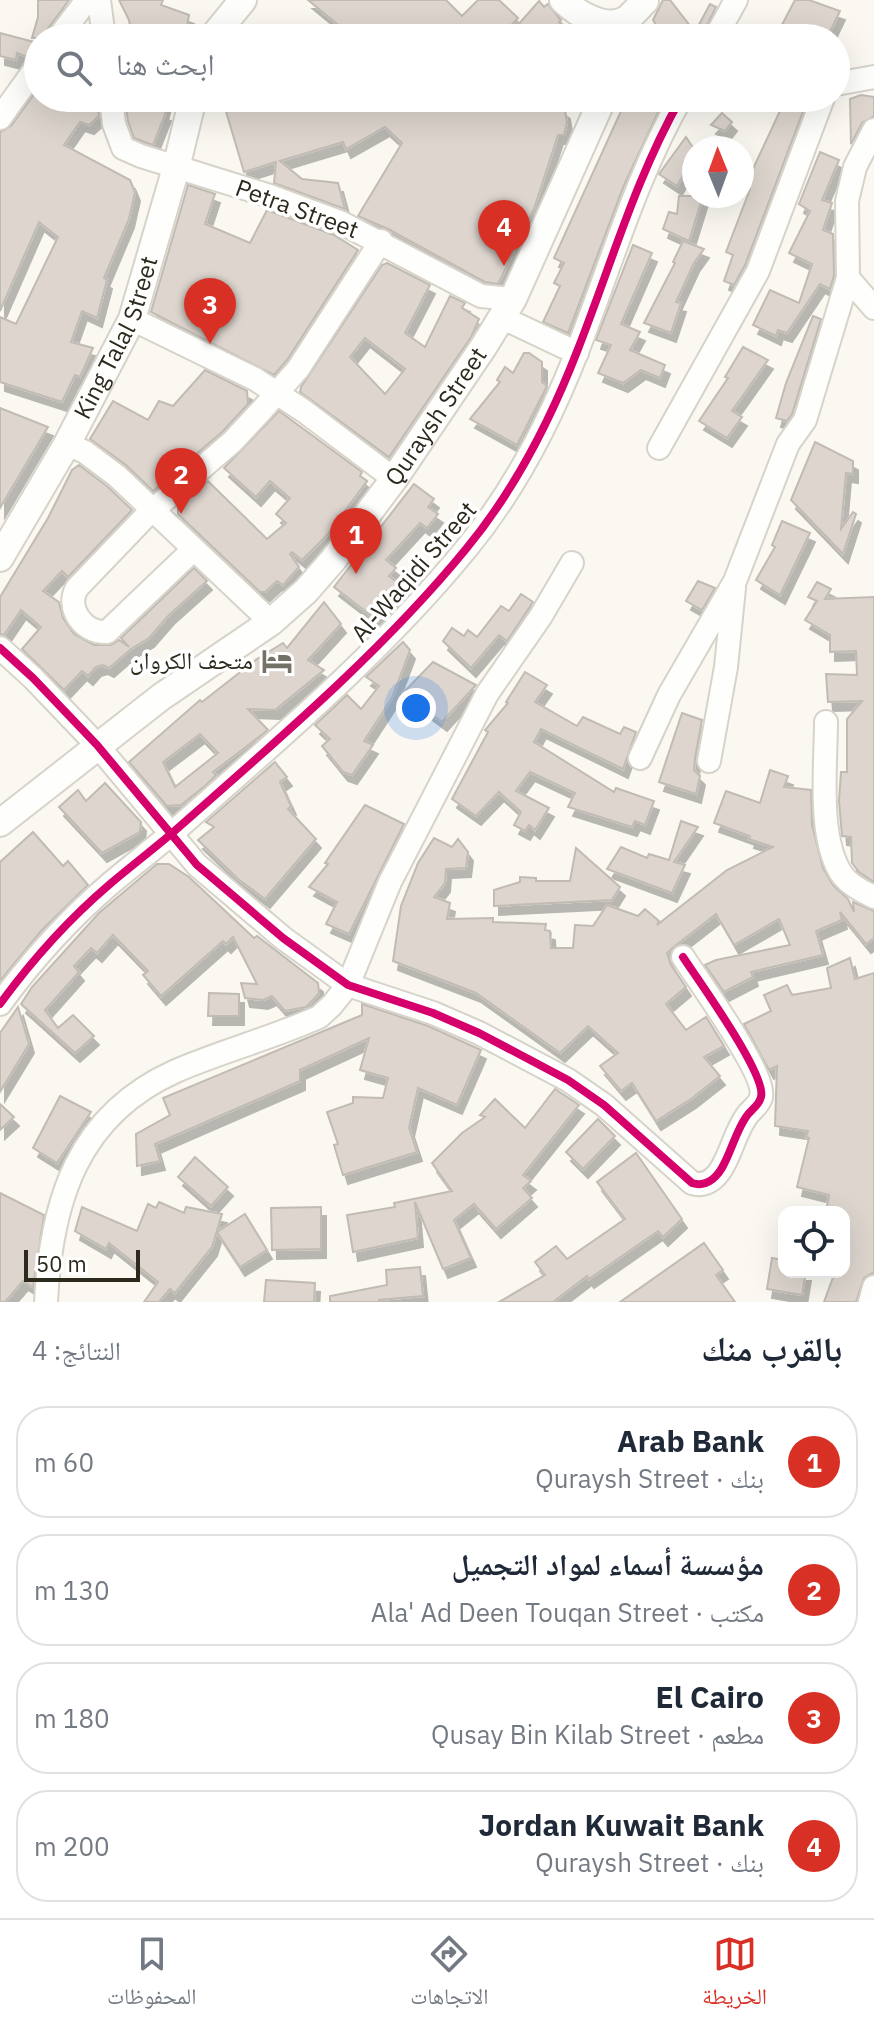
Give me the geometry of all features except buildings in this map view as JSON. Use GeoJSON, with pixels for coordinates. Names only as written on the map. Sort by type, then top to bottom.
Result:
{"type":"FeatureCollection","features":[{"type":"Feature","properties":{"kind":"main road"},"geometry":{"type":"LineString","coordinates":[[569,6],[597,21],[614,23],[625,21],[646,0]]}},
{"type":"Feature","properties":{"kind":"main road"},"geometry":{"type":"LineString","coordinates":[[635,24],[646,0]]}},
{"type":"Feature","properties":{"kind":"main road"},"geometry":{"type":"LineString","coordinates":[[220,24],[231,4]]}},
{"type":"Feature","properties":{"kind":"main road","name":"King Talal Street"},"geometry":{"type":"LineString","coordinates":[[0,558],[67,444],[132,319],[190,112]]}},
{"type":"Feature","properties":{"kind":"main road","name":"Quraysh Street"},"geometry":{"type":"LineString","coordinates":[[0,823],[161,697],[271,622],[306,591],[333,560],[394,479],[507,308],[597,112]]}},
{"type":"Feature","properties":{"kind":"street"},"geometry":{"type":"LineString","coordinates":[[69,24],[87,0]]}},
{"type":"Feature","properties":{"kind":"street"},"geometry":{"type":"LineString","coordinates":[[99,0],[102,24]]}},
{"type":"Feature","properties":{"kind":"street"},"geometry":{"type":"LineString","coordinates":[[723,24],[736,0]]}},
{"type":"Feature","properties":{"kind":"street"},"geometry":{"type":"LineString","coordinates":[[850,81],[874,77]]}},
{"type":"Feature","properties":{"kind":"street"},"geometry":{"type":"LineString","coordinates":[[0,118],[24,85]]}},
{"type":"Feature","properties":{"kind":"street","name":"Petra Street"},"geometry":{"type":"LineString","coordinates":[[113,112],[123,148],[340,222],[507,308],[577,353]]}},
{"type":"Feature","properties":{"kind":"street","name":"Al-Waqidi Street"},"geometry":{"type":"LineString","coordinates":[[0,1004],[54,938],[108,886],[374,650],[465,550],[522,466],[552,409],[577,353],[646,167],[674,112]]}},
{"type":"Feature","properties":{"kind":"street"},"geometry":{"type":"LineString","coordinates":[[659,448],[758,271],[818,112]]}},
{"type":"Feature","properties":{"kind":"street"},"geometry":{"type":"LineString","coordinates":[[640,758],[669,695],[735,581],[788,444],[805,420],[848,278],[847,201],[855,167],[874,130]]}},
{"type":"Feature","properties":{"kind":"street"},"geometry":{"type":"LineString","coordinates":[[194,549],[107,632],[90,629],[75,612],[71,603],[73,595],[118,544],[232,442],[298,369],[381,241]]}},
{"type":"Feature","properties":{"kind":"street"},"geometry":{"type":"LineString","coordinates":[[848,278],[874,308]]}},
{"type":"Feature","properties":{"kind":"street"},"geometry":{"type":"LineString","coordinates":[[132,319],[217,359],[277,393],[394,479]]}},
{"type":"Feature","properties":{"kind":"street"},"geometry":{"type":"LineString","coordinates":[[67,444],[96,459],[271,622]]}},
{"type":"Feature","properties":{"kind":"street"},"geometry":{"type":"LineString","coordinates":[[46,1302],[57,1214],[70,1173],[85,1146],[111,1117],[136,1094],[173,1072],[319,1017],[348,985],[390,882],[487,694],[541,616],[572,563]]}},
{"type":"Feature","properties":{"kind":"street"},"geometry":{"type":"LineString","coordinates":[[709,761],[726,667],[735,581]]}},
{"type":"Feature","properties":{"kind":"street"},"geometry":{"type":"LineString","coordinates":[[0,648],[97,745],[197,865],[283,938],[348,985],[433,1013],[479,1033],[568,1080],[604,1105],[692,1183],[703,1184],[718,1175],[744,1119],[760,1101],[761,1085],[733,1034],[683,957]]}},
{"type":"Feature","properties":{"kind":"street"},"geometry":{"type":"LineString","coordinates":[[826,722],[828,834],[833,857],[844,878],[874,897]]}},
{"type":"Feature","properties":{"kind":"street"},"geometry":{"type":"LineString","coordinates":[[870,1302],[874,1287]]}},
{"type":"Feature","properties":{"kind":"cycle path"},"geometry":{"type":"LineString","coordinates":[[0,1004],[38,956],[80,911],[171,834],[362,662],[433,588],[483,527],[530,454],[556,402],[637,190],[674,112]]}},
{"type":"Feature","properties":{"kind":"cycle path"},"geometry":{"type":"LineString","coordinates":[[0,648],[97,745],[197,865],[283,938],[348,985],[433,1013],[479,1033],[568,1080],[604,1105],[692,1183],[703,1184],[720,1171],[743,1122],[761,1097],[760,1086],[743,1049],[683,957]]}},
{"type":"Feature","properties":{"kind":"place","name":"Jordan Kuwait Bank"},"geometry":{"type":"Point","coordinates":[504,266]}},
{"type":"Feature","properties":{"kind":"place","name":"El Cairo"},"geometry":{"type":"Point","coordinates":[210,344]}},
{"type":"Feature","properties":{"kind":"place","name":"مؤسسة أسماء لمواد التجميل"},"geometry":{"type":"Point","coordinates":[181,514]}},
{"type":"Feature","properties":{"kind":"place","name":"Arab Bank"},"geometry":{"type":"Point","coordinates":[356,574]}},
{"type":"Feature","properties":{"kind":"place","name":"متحف الكروان"},"geometry":{"type":"Point","coordinates":[277,661]}}]}
